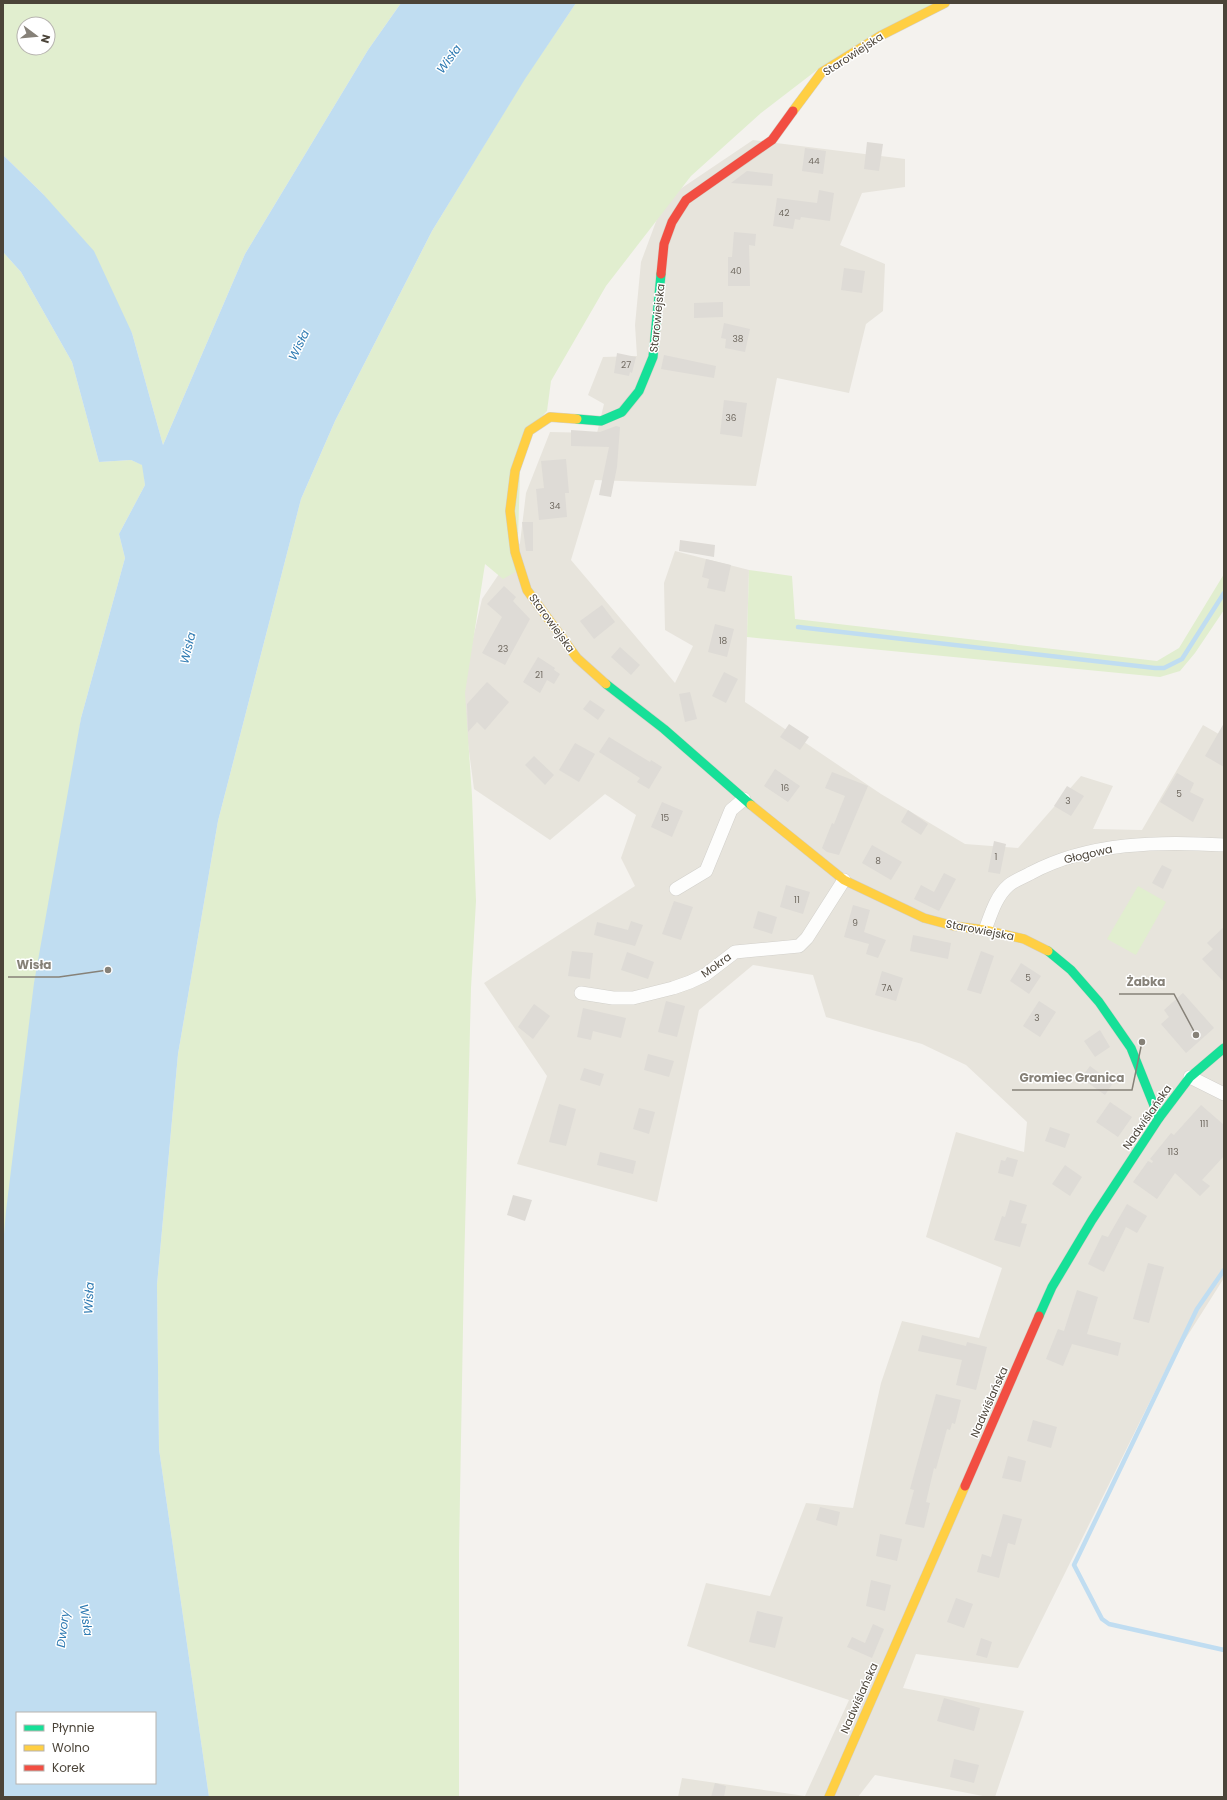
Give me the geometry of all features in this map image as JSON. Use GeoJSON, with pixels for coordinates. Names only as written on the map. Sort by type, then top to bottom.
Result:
{"type":"FeatureCollection","features":[{"type":"Feature","properties":{"kind":"street","name":"Starowiejska"},"geometry":{"type":"LineString","coordinates":[[945,3],[880,36],[822,72],[772,140],[686,200],[672,222],[664,244],[653,357],[639,391],[622,412],[601,421],[550,417],[530,431],[515,471],[510,512],[515,552],[528,590],[580,661],[620,696],[664,729],[744,799],[844,880],[924,918],[954,926],[985,930],[1024,939],[1047,951],[1071,970],[1099,1002],[1131,1048],[1159,1118]]}},
{"type":"Feature","properties":{"kind":"street"},"geometry":{"type":"LineString","coordinates":[[676,889],[706,871],[731,810],[744,799]]}},
{"type":"Feature","properties":{"kind":"street","name":"Głogowa"},"geometry":{"type":"LineString","coordinates":[[985,930],[994,904],[1009,885],[1044,866],[1076,855],[1122,846],[1181,842],[1224,845]]}},
{"type":"Feature","properties":{"kind":"street","name":"Mokra"},"geometry":{"type":"LineString","coordinates":[[582,993],[613,998],[632,998],[673,988],[690,982],[705,975],[735,952],[799,946],[807,938],[844,880]]}},
{"type":"Feature","properties":{"kind":"street","name":"Nadwiślańska"},"geometry":{"type":"LineString","coordinates":[[829,1797],[1052,1287],[1092,1220],[1159,1118],[1190,1077],[1224,1048]]}},
{"type":"Feature","properties":{"kind":"street"},"geometry":{"type":"LineString","coordinates":[[1190,1077],[1224,1094]]}},
{"type":"Feature","properties":{"kind":"shaded area"},"geometry":{"type":"Polygon","coordinates":[[[753,140],[905,159],[905,187],[862,193],[840,245],[885,264],[883,311],[866,324],[849,393],[777,378],[756,486],[595,480],[571,560],[675,683],[693,646],[665,630],[664,583],[675,551],[749,570],[745,702],[881,794],[965,844],[1018,848],[1081,776],[1113,786],[1093,829],[1142,830],[1203,725],[1224,737],[1224,1278],[1165,1371],[1018,1668],[916,1654],[903,1688],[1024,1711],[995,1797],[988,1797],[875,1775],[858,1797],[678,1797],[682,1778],[805,1796],[849,1700],[687,1646],[706,1583],[770,1596],[806,1503],[853,1508],[881,1383],[902,1321],[979,1338],[1002,1268],[926,1237],[956,1132],[1024,1152],[1027,1122],[966,1065],[922,1044],[826,1017],[813,975],[753,965],[699,1010],[657,1202],[517,1164],[547,1076],[484,983],[635,886],[621,858],[636,815],[605,794],[550,840],[474,789],[461,691],[482,599],[520,543],[526,493],[550,432],[597,433],[604,404],[588,395],[603,357],[637,356],[635,325],[641,262],[664,200],[753,140]]]}},
{"type":"Feature","properties":{"kind":"green space"},"geometry":{"type":"Polygon","coordinates":[[[3,3],[401,3],[368,50],[245,254],[163,445],[132,333],[43,194],[3,155],[3,3]]]}},
{"type":"Feature","properties":{"kind":"green space"},"geometry":{"type":"Polygon","coordinates":[[[576,3],[937,3],[817,70],[761,113],[691,176],[606,286],[551,381],[547,411],[521,439],[517,571],[503,579],[485,564],[465,693],[472,796],[476,901],[471,988],[464,1271],[459,1552],[459,1797],[209,1797],[159,1449],[157,1285],[178,1054],[218,821],[301,499],[335,421],[432,231],[525,78],[576,3]]]}},
{"type":"Feature","properties":{"kind":"green space"},"geometry":{"type":"Polygon","coordinates":[[[3,252],[21,272],[72,362],[99,462],[131,460],[143,465],[145,485],[119,534],[125,558],[81,718],[3,1246],[3,252]]]}},
{"type":"Feature","properties":{"kind":"green space"},"geometry":{"type":"Polygon","coordinates":[[[749,570],[792,576],[795,619],[1157,661],[1179,648],[1224,574],[1224,610],[1195,653],[1180,671],[1160,677],[747,637],[749,570]]]}},
{"type":"Feature","properties":{"kind":"green space"},"geometry":{"type":"Polygon","coordinates":[[[1138,886],[1166,902],[1136,955],[1107,939],[1138,886]]]}},
{"type":"Feature","properties":{"kind":"water","name":"Dwory"},"geometry":{"type":"Polygon","coordinates":[[[401,3],[576,3],[525,79],[432,231],[335,421],[301,499],[218,821],[178,1054],[157,1285],[159,1449],[209,1797],[3,1797],[3,1246],[6,1211],[34,983],[81,718],[125,558],[119,534],[145,485],[142,465],[131,460],[99,462],[72,362],[21,272],[3,252],[3,155],[43,194],[94,251],[132,333],[163,445],[245,254],[368,50],[401,3]]]}},
{"type":"Feature","properties":{"kind":"building"},"geometry":{"type":"Polygon","coordinates":[[[867,142],[883,144],[879,171],[864,169],[867,142]]]}},
{"type":"Feature","properties":{"kind":"building"},"geometry":{"type":"Polygon","coordinates":[[[805,148],[826,151],[823,174],[802,171],[805,148]]]}},
{"type":"Feature","properties":{"kind":"building"},"geometry":{"type":"Polygon","coordinates":[[[747,171],[773,174],[772,186],[731,183],[747,171]]]}},
{"type":"Feature","properties":{"kind":"building"},"geometry":{"type":"Polygon","coordinates":[[[819,190],[834,193],[830,221],[801,217],[800,220],[795,219],[793,229],[773,226],[777,198],[817,203],[819,190]]]}},
{"type":"Feature","properties":{"kind":"building"},"geometry":{"type":"Polygon","coordinates":[[[734,232],[756,234],[755,246],[749,245],[750,286],[728,286],[728,257],[732,257],[734,232]]]}},
{"type":"Feature","properties":{"kind":"building"},"geometry":{"type":"Polygon","coordinates":[[[844,268],[865,271],[862,293],[841,290],[844,268]]]}},
{"type":"Feature","properties":{"kind":"building"},"geometry":{"type":"Polygon","coordinates":[[[723,302],[723,317],[694,318],[694,303],[723,302]]]}},
{"type":"Feature","properties":{"kind":"building"},"geometry":{"type":"Polygon","coordinates":[[[724,323],[750,329],[745,352],[725,348],[726,339],[721,338],[724,323]]]}},
{"type":"Feature","properties":{"kind":"building"},"geometry":{"type":"Polygon","coordinates":[[[617,353],[636,357],[632,373],[630,372],[629,376],[614,373],[617,353]]]}},
{"type":"Feature","properties":{"kind":"building"},"geometry":{"type":"Polygon","coordinates":[[[664,355],[716,366],[714,378],[661,369],[664,355]]]}},
{"type":"Feature","properties":{"kind":"building"},"geometry":{"type":"Polygon","coordinates":[[[724,400],[747,403],[742,437],[720,434],[724,400]]]}},
{"type":"Feature","properties":{"kind":"building"},"geometry":{"type":"Polygon","coordinates":[[[616,426],[620,427],[617,467],[611,497],[599,495],[609,447],[571,446],[571,430],[600,432],[616,426]]]}},
{"type":"Feature","properties":{"kind":"building"},"geometry":{"type":"Polygon","coordinates":[[[566,459],[569,493],[565,493],[567,517],[539,520],[536,489],[544,488],[541,461],[566,459]]]}},
{"type":"Feature","properties":{"kind":"building"},"geometry":{"type":"Polygon","coordinates":[[[522,522],[533,522],[533,551],[526,551],[522,522]]]}},
{"type":"Feature","properties":{"kind":"building"},"geometry":{"type":"Polygon","coordinates":[[[680,540],[715,545],[714,557],[679,551],[680,540]]]}},
{"type":"Feature","properties":{"kind":"building"},"geometry":{"type":"Polygon","coordinates":[[[706,559],[731,565],[725,592],[707,588],[709,579],[702,577],[706,559]]]}},
{"type":"Feature","properties":{"kind":"building"},"geometry":{"type":"Polygon","coordinates":[[[504,586],[516,597],[513,601],[530,619],[505,665],[482,653],[502,617],[487,604],[504,586]]]}},
{"type":"Feature","properties":{"kind":"building"},"geometry":{"type":"Polygon","coordinates":[[[602,605],[615,622],[594,639],[580,621],[602,605]]]}},
{"type":"Feature","properties":{"kind":"building"},"geometry":{"type":"Polygon","coordinates":[[[715,624],[734,629],[727,657],[708,652],[715,624]]]}},
{"type":"Feature","properties":{"kind":"building"},"geometry":{"type":"Polygon","coordinates":[[[620,647],[640,665],[631,675],[611,657],[620,647]]]}},
{"type":"Feature","properties":{"kind":"building"},"geometry":{"type":"Polygon","coordinates":[[[538,657],[555,668],[554,670],[560,674],[554,684],[547,680],[540,693],[523,682],[538,657]]]}},
{"type":"Feature","properties":{"kind":"building"},"geometry":{"type":"Polygon","coordinates":[[[724,672],[738,679],[726,703],[712,696],[724,672]]]}},
{"type":"Feature","properties":{"kind":"building"},"geometry":{"type":"Polygon","coordinates":[[[487,682],[509,702],[485,730],[477,722],[468,732],[467,704],[487,682]]]}},
{"type":"Feature","properties":{"kind":"building"},"geometry":{"type":"Polygon","coordinates":[[[690,692],[697,719],[685,722],[679,694],[690,692]]]}},
{"type":"Feature","properties":{"kind":"building"},"geometry":{"type":"Polygon","coordinates":[[[590,700],[605,710],[598,720],[583,709],[590,700]]]}},
{"type":"Feature","properties":{"kind":"building"},"geometry":{"type":"Polygon","coordinates":[[[1224,723],[1224,767],[1205,756],[1224,723]]]}},
{"type":"Feature","properties":{"kind":"building"},"geometry":{"type":"Polygon","coordinates":[[[789,724],[809,737],[800,750],[780,737],[789,724]]]}},
{"type":"Feature","properties":{"kind":"building"},"geometry":{"type":"Polygon","coordinates":[[[609,737],[650,762],[651,760],[662,767],[649,789],[637,782],[640,778],[599,752],[609,737]]]}},
{"type":"Feature","properties":{"kind":"building"},"geometry":{"type":"Polygon","coordinates":[[[575,743],[595,754],[579,782],[559,770],[575,743]]]}},
{"type":"Feature","properties":{"kind":"building"},"geometry":{"type":"Polygon","coordinates":[[[534,756],[554,775],[545,785],[525,765],[534,756]]]}},
{"type":"Feature","properties":{"kind":"building"},"geometry":{"type":"Polygon","coordinates":[[[775,769],[800,786],[788,802],[764,786],[775,769]]]}},
{"type":"Feature","properties":{"kind":"building"},"geometry":{"type":"Polygon","coordinates":[[[832,772],[868,786],[839,855],[827,852],[822,848],[832,823],[834,824],[845,796],[825,788],[832,772]]]}},
{"type":"Feature","properties":{"kind":"building"},"geometry":{"type":"Polygon","coordinates":[[[1177,773],[1194,783],[1190,792],[1204,799],[1193,822],[1160,802],[1177,773]]]}},
{"type":"Feature","properties":{"kind":"building"},"geometry":{"type":"Polygon","coordinates":[[[1067,786],[1084,796],[1071,816],[1054,806],[1067,786]]]}},
{"type":"Feature","properties":{"kind":"building"},"geometry":{"type":"Polygon","coordinates":[[[662,802],[683,811],[672,837],[651,827],[662,802]]]}},
{"type":"Feature","properties":{"kind":"building"},"geometry":{"type":"Polygon","coordinates":[[[908,810],[928,824],[921,835],[901,822],[908,810]]]}},
{"type":"Feature","properties":{"kind":"building"},"geometry":{"type":"Polygon","coordinates":[[[994,841],[1006,844],[1000,874],[988,872],[994,841]]]}},
{"type":"Feature","properties":{"kind":"building"},"geometry":{"type":"Polygon","coordinates":[[[872,845],[902,862],[891,880],[862,863],[872,845]]]}},
{"type":"Feature","properties":{"kind":"building"},"geometry":{"type":"Polygon","coordinates":[[[1162,865],[1172,870],[1163,889],[1152,883],[1162,865]]]}},
{"type":"Feature","properties":{"kind":"building"},"geometry":{"type":"Polygon","coordinates":[[[944,873],[956,879],[939,911],[914,899],[921,885],[934,892],[944,873]]]}},
{"type":"Feature","properties":{"kind":"building"},"geometry":{"type":"Polygon","coordinates":[[[786,885],[810,892],[803,914],[780,907],[786,885]]]}},
{"type":"Feature","properties":{"kind":"building"},"geometry":{"type":"Polygon","coordinates":[[[674,901],[693,907],[681,940],[662,934],[674,901]]]}},
{"type":"Feature","properties":{"kind":"building"},"geometry":{"type":"Polygon","coordinates":[[[853,905],[870,910],[864,932],[886,940],[878,958],[866,954],[869,944],[844,937],[853,905]]]}},
{"type":"Feature","properties":{"kind":"building"},"geometry":{"type":"Polygon","coordinates":[[[758,911],[777,917],[772,934],[753,928],[758,911]]]}},
{"type":"Feature","properties":{"kind":"building"},"geometry":{"type":"Polygon","coordinates":[[[631,921],[643,925],[635,946],[594,935],[597,922],[628,930],[631,921]]]}},
{"type":"Feature","properties":{"kind":"building"},"geometry":{"type":"Polygon","coordinates":[[[1224,927],[1224,982],[1202,959],[1213,949],[1207,943],[1224,927]]]}},
{"type":"Feature","properties":{"kind":"building"},"geometry":{"type":"Polygon","coordinates":[[[913,935],[951,943],[948,959],[910,951],[913,935]]]}},
{"type":"Feature","properties":{"kind":"building"},"geometry":{"type":"Polygon","coordinates":[[[572,951],[593,953],[590,979],[568,976],[572,951]]]}},
{"type":"Feature","properties":{"kind":"building"},"geometry":{"type":"Polygon","coordinates":[[[981,951],[994,956],[981,994],[967,990],[981,951]]]}},
{"type":"Feature","properties":{"kind":"building"},"geometry":{"type":"Polygon","coordinates":[[[627,952],[654,962],[648,979],[621,970],[627,952]]]}},
{"type":"Feature","properties":{"kind":"building"},"geometry":{"type":"Polygon","coordinates":[[[1021,963],[1041,976],[1029,994],[1010,981],[1021,963]]]}},
{"type":"Feature","properties":{"kind":"building"},"geometry":{"type":"Polygon","coordinates":[[[882,971],[903,978],[896,1001],[875,995],[882,971]]]}},
{"type":"Feature","properties":{"kind":"building"},"geometry":{"type":"Polygon","coordinates":[[[1183,993],[1214,1028],[1186,1053],[1161,1024],[1169,1017],[1164,1010],[1183,993]]]}},
{"type":"Feature","properties":{"kind":"building"},"geometry":{"type":"Polygon","coordinates":[[[666,1001],[685,1006],[677,1037],[658,1032],[666,1001]]]}},
{"type":"Feature","properties":{"kind":"building"},"geometry":{"type":"Polygon","coordinates":[[[1039,1001],[1056,1012],[1040,1037],[1023,1026],[1039,1001]]]}},
{"type":"Feature","properties":{"kind":"building"},"geometry":{"type":"Polygon","coordinates":[[[534,1004],[550,1016],[533,1039],[518,1027],[534,1004]]]}},
{"type":"Feature","properties":{"kind":"building"},"geometry":{"type":"Polygon","coordinates":[[[583,1008],[626,1018],[621,1038],[593,1031],[591,1040],[577,1037],[583,1008]]]}},
{"type":"Feature","properties":{"kind":"building"},"geometry":{"type":"Polygon","coordinates":[[[1100,1030],[1110,1047],[1095,1057],[1084,1041],[1100,1030]]]}},
{"type":"Feature","properties":{"kind":"building"},"geometry":{"type":"Polygon","coordinates":[[[648,1054],[674,1061],[669,1077],[644,1070],[648,1054]]]}},
{"type":"Feature","properties":{"kind":"building"},"geometry":{"type":"Polygon","coordinates":[[[1090,1066],[1113,1083],[1105,1095],[1081,1078],[1090,1066]]]}},
{"type":"Feature","properties":{"kind":"building"},"geometry":{"type":"Polygon","coordinates":[[[584,1068],[604,1074],[600,1086],[580,1080],[584,1068]]]}},
{"type":"Feature","properties":{"kind":"building"},"geometry":{"type":"Polygon","coordinates":[[[1110,1102],[1132,1117],[1118,1137],[1096,1122],[1110,1102]]]}},
{"type":"Feature","properties":{"kind":"building"},"geometry":{"type":"Polygon","coordinates":[[[559,1104],[576,1109],[566,1146],[549,1142],[559,1104]]]}},
{"type":"Feature","properties":{"kind":"building"},"geometry":{"type":"Polygon","coordinates":[[[1201,1105],[1224,1125],[1224,1156],[1202,1180],[1210,1186],[1200,1196],[1175,1173],[1157,1199],[1133,1182],[1148,1161],[1152,1163],[1153,1161],[1150,1159],[1171,1133],[1174,1135],[1201,1105]]]}},
{"type":"Feature","properties":{"kind":"building"},"geometry":{"type":"Polygon","coordinates":[[[639,1108],[655,1112],[649,1134],[633,1129],[639,1108]]]}},
{"type":"Feature","properties":{"kind":"building"},"geometry":{"type":"Polygon","coordinates":[[[1050,1127],[1070,1134],[1065,1148],[1045,1141],[1050,1127]]]}},
{"type":"Feature","properties":{"kind":"building"},"geometry":{"type":"Polygon","coordinates":[[[600,1152],[636,1161],[633,1174],[597,1165],[600,1152]]]}},
{"type":"Feature","properties":{"kind":"building"},"geometry":{"type":"Polygon","coordinates":[[[1007,1157],[1018,1160],[1013,1177],[998,1173],[1001,1160],[1005,1161],[1007,1157]]]}},
{"type":"Feature","properties":{"kind":"building"},"geometry":{"type":"Polygon","coordinates":[[[1065,1165],[1082,1177],[1070,1196],[1052,1184],[1065,1165]]]}},
{"type":"Feature","properties":{"kind":"building"},"geometry":{"type":"Polygon","coordinates":[[[513,1195],[532,1200],[525,1221],[507,1215],[513,1195]]]}},
{"type":"Feature","properties":{"kind":"building"},"geometry":{"type":"Polygon","coordinates":[[[1010,1200],[1027,1205],[1021,1223],[1027,1224],[1020,1247],[994,1240],[1002,1216],[1005,1217],[1010,1200]]]}},
{"type":"Feature","properties":{"kind":"building"},"geometry":{"type":"Polygon","coordinates":[[[1127,1204],[1147,1216],[1137,1233],[1126,1227],[1104,1272],[1088,1264],[1102,1235],[1108,1237],[1127,1204]]]}},
{"type":"Feature","properties":{"kind":"building"},"geometry":{"type":"Polygon","coordinates":[[[1148,1263],[1164,1267],[1149,1323],[1133,1319],[1148,1263]]]}},
{"type":"Feature","properties":{"kind":"building"},"geometry":{"type":"Polygon","coordinates":[[[1077,1290],[1098,1297],[1087,1334],[1121,1343],[1118,1356],[1072,1344],[1063,1366],[1046,1359],[1058,1329],[1064,1331],[1077,1290]]]}},
{"type":"Feature","properties":{"kind":"building"},"geometry":{"type":"Polygon","coordinates":[[[922,1335],[966,1346],[967,1342],[987,1347],[976,1390],[956,1385],[962,1360],[918,1351],[922,1335]]]}},
{"type":"Feature","properties":{"kind":"building"},"geometry":{"type":"Polygon","coordinates":[[[936,1394],[961,1400],[955,1424],[952,1423],[950,1430],[947,1429],[936,1469],[934,1468],[926,1502],[930,1503],[924,1528],[905,1524],[914,1490],[910,1489],[936,1394]]]}},
{"type":"Feature","properties":{"kind":"building"},"geometry":{"type":"Polygon","coordinates":[[[1033,1420],[1057,1427],[1051,1448],[1027,1441],[1033,1420]]]}},
{"type":"Feature","properties":{"kind":"building"},"geometry":{"type":"Polygon","coordinates":[[[1008,1456],[1026,1461],[1021,1482],[1002,1478],[1008,1456]]]}},
{"type":"Feature","properties":{"kind":"building"},"geometry":{"type":"Polygon","coordinates":[[[820,1507],[840,1512],[837,1526],[816,1520],[820,1507]]]}},
{"type":"Feature","properties":{"kind":"building"},"geometry":{"type":"Polygon","coordinates":[[[1003,1514],[1022,1519],[1015,1545],[1008,1543],[999,1578],[977,1572],[982,1554],[991,1557],[1003,1514]]]}},
{"type":"Feature","properties":{"kind":"building"},"geometry":{"type":"Polygon","coordinates":[[[880,1534],[902,1539],[897,1561],[876,1556],[880,1534]]]}},
{"type":"Feature","properties":{"kind":"building"},"geometry":{"type":"Polygon","coordinates":[[[871,1580],[891,1585],[885,1611],[866,1606],[871,1580]]]}},
{"type":"Feature","properties":{"kind":"building"},"geometry":{"type":"Polygon","coordinates":[[[956,1598],[973,1604],[964,1628],[947,1622],[956,1598]]]}},
{"type":"Feature","properties":{"kind":"building"},"geometry":{"type":"Polygon","coordinates":[[[757,1611],[783,1617],[775,1648],[749,1642],[757,1611]]]}},
{"type":"Feature","properties":{"kind":"building"},"geometry":{"type":"Polygon","coordinates":[[[873,1624],[884,1629],[872,1658],[847,1647],[852,1637],[865,1643],[873,1624]]]}},
{"type":"Feature","properties":{"kind":"building"},"geometry":{"type":"Polygon","coordinates":[[[981,1638],[992,1642],[987,1658],[976,1655],[981,1638]]]}},
{"type":"Feature","properties":{"kind":"building"},"geometry":{"type":"Polygon","coordinates":[[[944,1698],[980,1708],[974,1731],[937,1721],[944,1698]]]}},
{"type":"Feature","properties":{"kind":"building"},"geometry":{"type":"Polygon","coordinates":[[[954,1759],[979,1765],[974,1783],[950,1777],[954,1759]]]}},
{"type":"Feature","properties":{"kind":"building"},"geometry":{"type":"Polygon","coordinates":[[[715,1783],[726,1786],[724,1797],[711,1797],[715,1783]]]}},
{"type":"Feature","properties":{"kind":"waterway"},"geometry":{"type":"LineString","coordinates":[[798,627],[1164,668],[1182,659],[1224,593]]}},
{"type":"Feature","properties":{"kind":"waterway"},"geometry":{"type":"LineString","coordinates":[[1224,1270],[1197,1309],[1074,1565],[1102,1619],[1109,1624],[1224,1650]]}},
{"type":"Feature","properties":{"kind":"traffic: fast"},"geometry":{"type":"LineString","coordinates":[[577,419],[601,421],[622,412],[639,391],[653,357],[661,274]]}},
{"type":"Feature","properties":{"kind":"traffic: fast"},"geometry":{"type":"LineString","coordinates":[[606,684],[664,729],[751,805]]}},
{"type":"Feature","properties":{"kind":"traffic: fast"},"geometry":{"type":"LineString","coordinates":[[1048,951],[1071,970],[1099,1002],[1131,1048],[1159,1118]]}},
{"type":"Feature","properties":{"kind":"traffic: fast"},"geometry":{"type":"LineString","coordinates":[[1039,1316],[1052,1287],[1092,1220],[1159,1118],[1190,1077],[1224,1048]]}},
{"type":"Feature","properties":{"kind":"traffic: slow"},"geometry":{"type":"LineString","coordinates":[[793,111],[822,72],[880,36],[945,3]]}},
{"type":"Feature","properties":{"kind":"traffic: slow"},"geometry":{"type":"LineString","coordinates":[[577,419],[550,417],[529,431],[515,471],[510,511],[515,552],[527,590],[577,658],[606,684]]}},
{"type":"Feature","properties":{"kind":"traffic: slow"},"geometry":{"type":"LineString","coordinates":[[751,805],[844,880],[924,918],[954,926],[985,930],[1024,939],[1048,951]]}},
{"type":"Feature","properties":{"kind":"traffic: slow"},"geometry":{"type":"LineString","coordinates":[[829,1797],[965,1486]]}},
{"type":"Feature","properties":{"kind":"traffic: jam"},"geometry":{"type":"LineString","coordinates":[[661,274],[664,244],[672,222],[686,200],[772,140],[793,111]]}},
{"type":"Feature","properties":{"kind":"traffic: jam"},"geometry":{"type":"LineString","coordinates":[[965,1486],[1039,1316]]}},
{"type":"Feature","properties":{"kind":"place","name":"Wisła"},"geometry":{"type":"Point","coordinates":[108,970]}},
{"type":"Feature","properties":{"kind":"place","name":"Żabka"},"geometry":{"type":"Point","coordinates":[1196,1035]}},
{"type":"Feature","properties":{"kind":"place","name":"Gromiec Granica"},"geometry":{"type":"Point","coordinates":[1142,1042]}}]}
